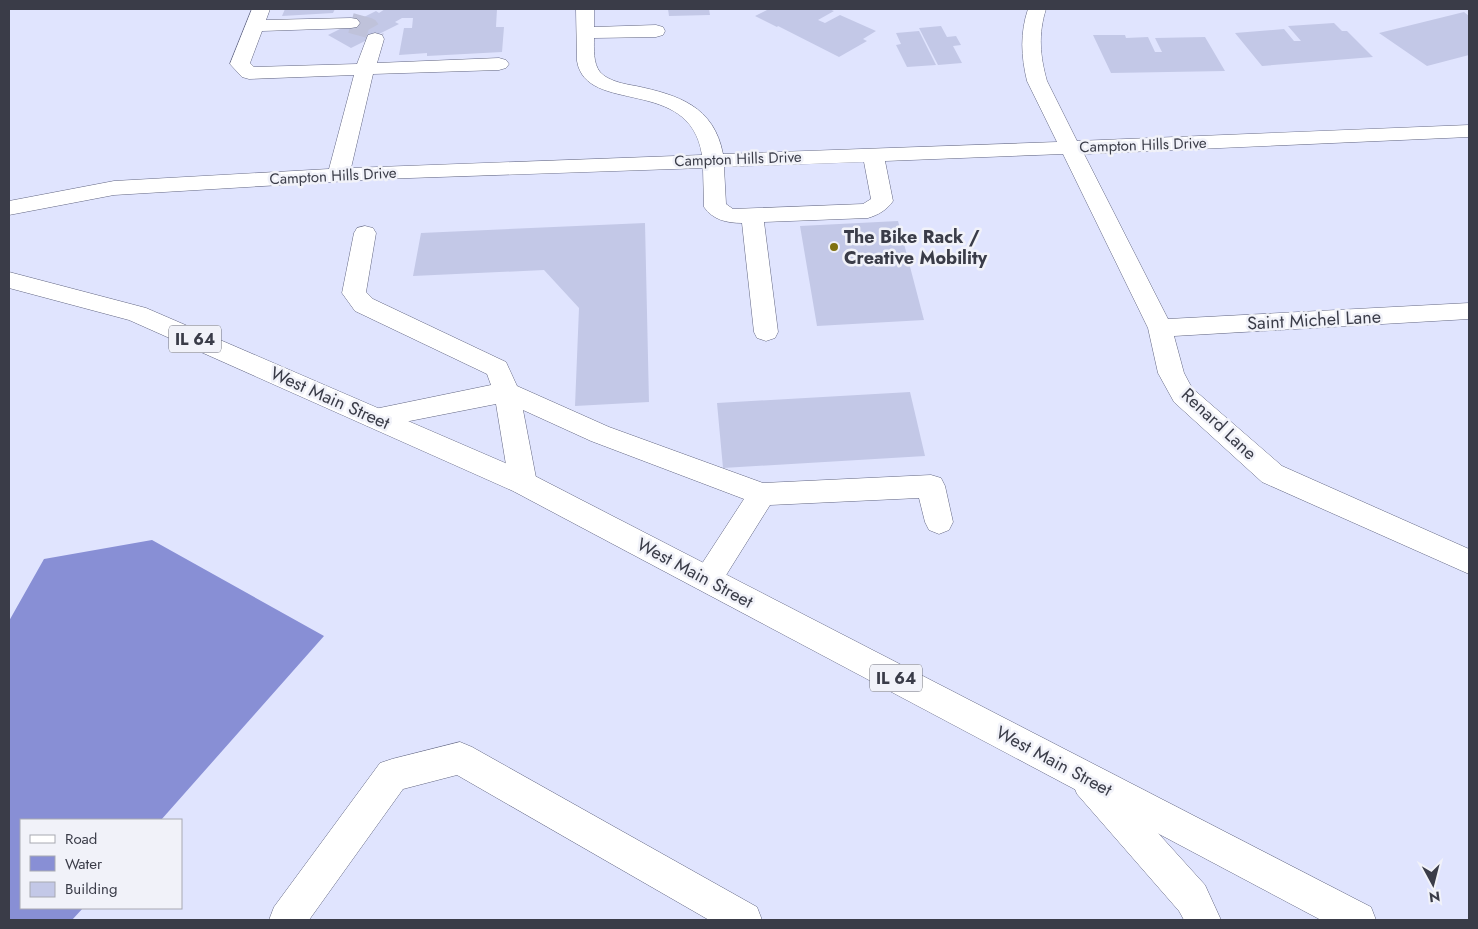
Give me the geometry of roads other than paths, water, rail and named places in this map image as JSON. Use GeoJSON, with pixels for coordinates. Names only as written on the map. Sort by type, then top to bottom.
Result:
{"type":"FeatureCollection","features":[{"type":"Feature","properties":{"kind":"street"},"geometry":{"type":"LineString","coordinates":[[585,9],[587,67],[596,80],[610,87],[655,95],[678,103],[700,122],[708,136],[712,160],[715,207],[729,216],[868,211],[882,201],[873,154]]}},
{"type":"Feature","properties":{"kind":"street","name":"Renard Lane"},"geometry":{"type":"LineString","coordinates":[[1037,9],[1030,40],[1031,60],[1037,81],[1160,328],[1171,373],[1183,395],[1272,474],[1469,562]]}},
{"type":"Feature","properties":{"kind":"street"},"geometry":{"type":"LineString","coordinates":[[351,23],[257,18],[240,64],[249,73],[499,64]]}},
{"type":"Feature","properties":{"kind":"street"},"geometry":{"type":"LineString","coordinates":[[586,33],[656,31]]}},
{"type":"Feature","properties":{"kind":"street"},"geometry":{"type":"LineString","coordinates":[[338,176],[365,69],[375,39]]}},
{"type":"Feature","properties":{"kind":"street","name":"Campton Hills Drive"},"geometry":{"type":"LineString","coordinates":[[9,208],[114,188],[338,176],[1469,131]]}},
{"type":"Feature","properties":{"kind":"street"},"geometry":{"type":"LineString","coordinates":[[752,216],[766,332]]}},
{"type":"Feature","properties":{"kind":"street"},"geometry":{"type":"LineString","coordinates":[[365,233],[354,294],[364,305],[497,368],[507,392],[523,483]]}},
{"type":"Feature","properties":{"kind":"street","name":"West Main Street"},"geometry":{"type":"LineString","coordinates":[[9,280],[137,314],[523,483],[1358,920]]}},
{"type":"Feature","properties":{"kind":"street","name":"Saint Michel Lane"},"geometry":{"type":"LineString","coordinates":[[1160,328],[1469,312]]}},
{"type":"Feature","properties":{"kind":"street"},"geometry":{"type":"LineString","coordinates":[[374,418],[507,392],[600,434],[762,494],[931,486],[939,522]]}},
{"type":"Feature","properties":{"kind":"street"},"geometry":{"type":"LineString","coordinates":[[706,579],[762,494]]}},
{"type":"Feature","properties":{"kind":"street"},"geometry":{"type":"LineString","coordinates":[[287,920],[392,775],[460,758],[744,920]]}},
{"type":"Feature","properties":{"kind":"street"},"geometry":{"type":"LineString","coordinates":[[1084,777],[1192,898],[1203,920]]}},
{"type":"Feature","properties":{"kind":"water"},"geometry":{"type":"Polygon","coordinates":[[[152,540],[324,636],[162,819],[20,819],[20,909],[82,909],[72,920],[9,920],[9,621],[44,559],[152,540]]]}},
{"type":"Feature","properties":{"kind":"tunnel"},"geometry":{"type":"LineString","coordinates":[[351,23],[369,28],[375,39]]}},
{"type":"Feature","properties":{"kind":"place","name":"The Bike Rack / Creative Mobility"},"geometry":{"type":"Point","coordinates":[834,247]}}]}
